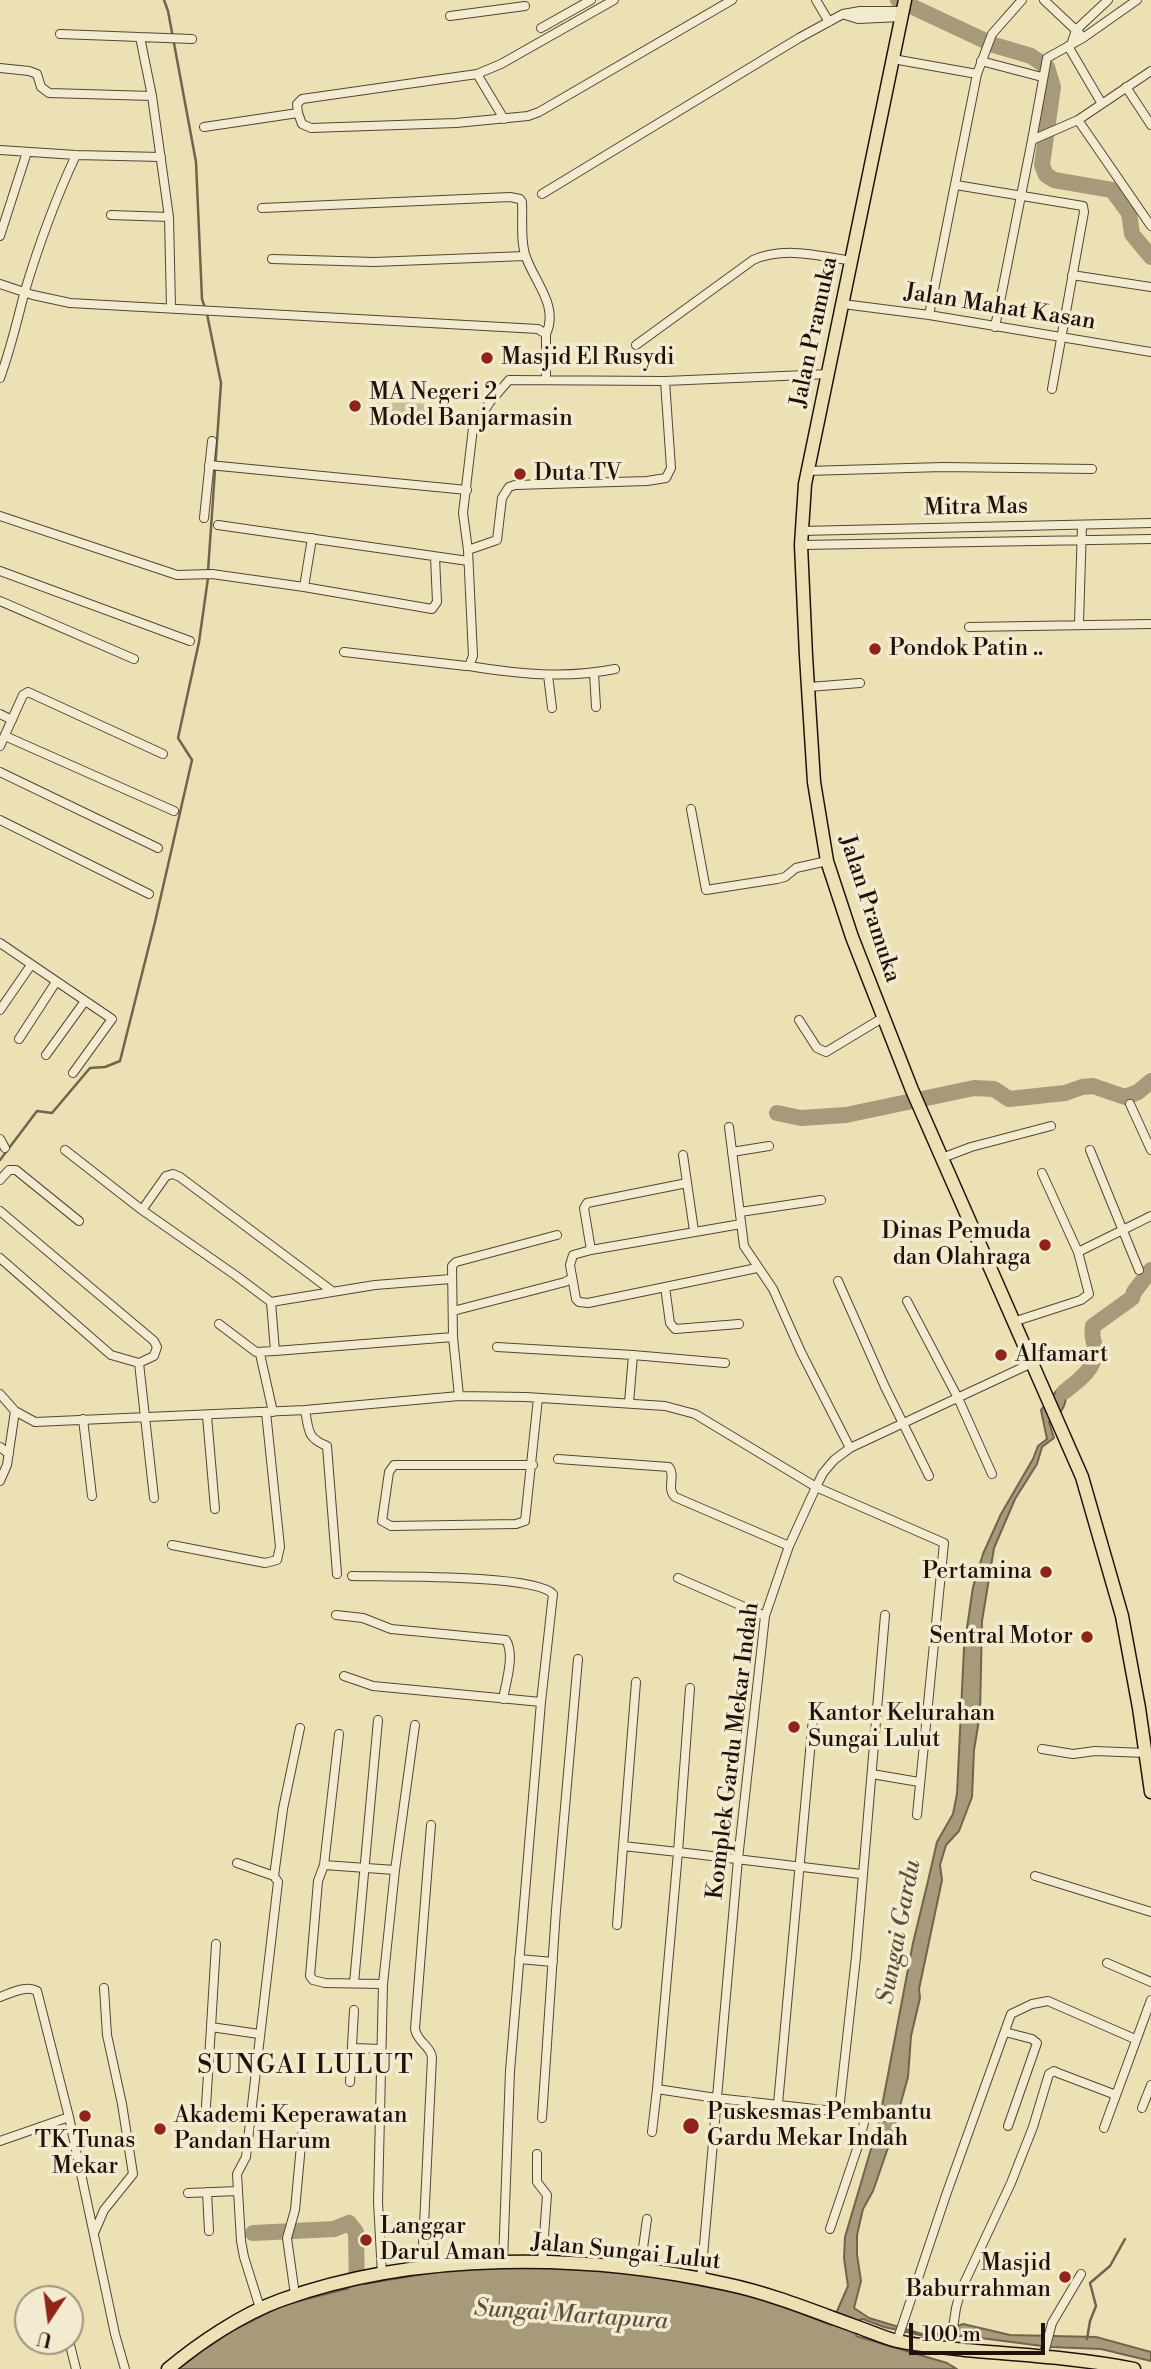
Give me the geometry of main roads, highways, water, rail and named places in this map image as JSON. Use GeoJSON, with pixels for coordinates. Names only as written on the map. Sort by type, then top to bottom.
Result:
{"type":"FeatureCollection","features":[{"type":"Feature","properties":{"kind":"main road","name":"Jalan Pramuka"},"geometry":{"type":"LineString","coordinates":[[903,9],[807,471],[801,545],[814,782],[827,861],[852,937],[912,1090],[1086,1489],[1122,1616],[1151,1792]]}},
{"type":"Feature","properties":{"kind":"main road","name":"Jalan Sungai Lulut"},"geometry":{"type":"LineString","coordinates":[[168,2369],[260,2308],[295,2295],[349,2280],[422,2267],[503,2262],[640,2270],[701,2279],[750,2290],[871,2332],[1044,2352],[1134,2369]]}},
{"type":"Feature","properties":{"kind":"water","name":"Sungai Martapura"},"geometry":{"type":"Polygon","coordinates":[[[1077,1376],[1084,1383],[1066,1397],[1063,1409],[1049,1422],[1054,1438],[1042,1447],[1037,1464],[1015,1499],[994,1548],[982,1621],[980,1714],[974,1750],[972,1797],[959,1831],[946,1845],[940,1865],[942,1880],[919,1989],[920,1998],[911,2036],[908,2077],[890,2142],[873,2191],[863,2209],[857,2235],[861,2281],[854,2308],[869,2318],[922,2334],[937,2334],[963,2324],[1010,2335],[1096,2337],[1151,2352],[1151,2361],[1101,2349],[1050,2347],[965,2336],[924,2336],[863,2319],[859,2320],[856,2336],[947,2363],[957,2369],[177,2369],[220,2337],[283,2305],[370,2283],[472,2266],[586,2268],[657,2277],[763,2298],[831,2325],[848,2286],[844,2258],[845,2237],[879,2122],[913,1943],[937,1842],[953,1814],[957,1794],[964,1648],[973,1587],[983,1554],[1001,1514],[1038,1446],[1047,1439],[1041,1410],[1058,1389],[1077,1376]]]}},
{"type":"Feature","properties":{"kind":"waterway"},"geometry":{"type":"LineString","coordinates":[[164,0],[196,162],[202,299],[205,308]]}},
{"type":"Feature","properties":{"kind":"waterway"},"geometry":{"type":"LineString","coordinates":[[898,0],[994,45],[1031,56],[1047,67],[1053,87],[1042,165],[1046,175],[1054,180],[1112,190],[1129,213],[1132,234],[1151,257]]}},
{"type":"Feature","properties":{"kind":"waterway"},"geometry":{"type":"LineString","coordinates":[[207,314],[221,383],[208,571]]}},
{"type":"Feature","properties":{"kind":"waterway"},"geometry":{"type":"LineString","coordinates":[[0,1160],[37,1111],[52,1113],[90,1068],[105,1067],[120,1061],[192,760],[178,738],[199,642],[208,578]]}},
{"type":"Feature","properties":{"kind":"waterway"},"geometry":{"type":"LineString","coordinates":[[777,1113],[801,1118],[846,1115],[974,1088],[994,1089],[1009,1099],[1065,1093],[1093,1086],[1125,1097],[1138,1092],[1151,1081]]}},
{"type":"Feature","properties":{"kind":"waterway","name":"Sungai Gardu"},"geometry":{"type":"LineString","coordinates":[[1064,1392],[1086,1373],[1093,1362],[1093,1326],[1132,1298],[1151,1270]]}},
{"type":"Feature","properties":{"kind":"waterway"},"geometry":{"type":"LineString","coordinates":[[253,2233],[334,2229],[349,2223],[356,2232],[357,2293]]}},
{"type":"Feature","properties":{"kind":"waterway"},"geometry":{"type":"LineString","coordinates":[[1087,2339],[1096,2306],[1090,2283],[1110,2266],[1125,2239]]}},
{"type":"Feature","properties":{"kind":"place","name":"Masjid El Rusydi"},"geometry":{"type":"Point","coordinates":[487,358]}},
{"type":"Feature","properties":{"kind":"place","name":"MA Negeri 2 Model Banjarmasin"},"geometry":{"type":"Point","coordinates":[355,406]}},
{"type":"Feature","properties":{"kind":"place","name":"Duta TV"},"geometry":{"type":"Point","coordinates":[520,474]}},
{"type":"Feature","properties":{"kind":"place","name":"Pondok Patin .."},"geometry":{"type":"Point","coordinates":[875,649]}},
{"type":"Feature","properties":{"kind":"place","name":"Dinas Pemuda dan Olahraga"},"geometry":{"type":"Point","coordinates":[1045,1245]}},
{"type":"Feature","properties":{"kind":"place","name":"Alfamart"},"geometry":{"type":"Point","coordinates":[1001,1355]}},
{"type":"Feature","properties":{"kind":"place","name":"Pertamina"},"geometry":{"type":"Point","coordinates":[1046,1572]}},
{"type":"Feature","properties":{"kind":"place","name":"Sentral Motor"},"geometry":{"type":"Point","coordinates":[1087,1637]}},
{"type":"Feature","properties":{"kind":"place","name":"Kantor Kelurahan Sungai Lulut"},"geometry":{"type":"Point","coordinates":[794,1727]}},
{"type":"Feature","properties":{"kind":"place","name":"TK Tunas Mekar"},"geometry":{"type":"Point","coordinates":[85,2116]}},
{"type":"Feature","properties":{"kind":"place","name":"Puskesmas Pembantu Gardu Mekar Indah"},"geometry":{"type":"Point","coordinates":[691,2126]}},
{"type":"Feature","properties":{"kind":"place","name":"Akademi Keperawatan Pandan Harum"},"geometry":{"type":"Point","coordinates":[160,2129]}},
{"type":"Feature","properties":{"kind":"place","name":"Langgar Darul Aman"},"geometry":{"type":"Point","coordinates":[366,2240]}},
{"type":"Feature","properties":{"kind":"place","name":"Masjid Baburrahman"},"geometry":{"type":"Point","coordinates":[1065,2277]}},
{"type":"Feature","properties":{"kind":"district","name":"SUNGAI LULUT"},"geometry":{"type":"Point","coordinates":[306,2067]}}]}
